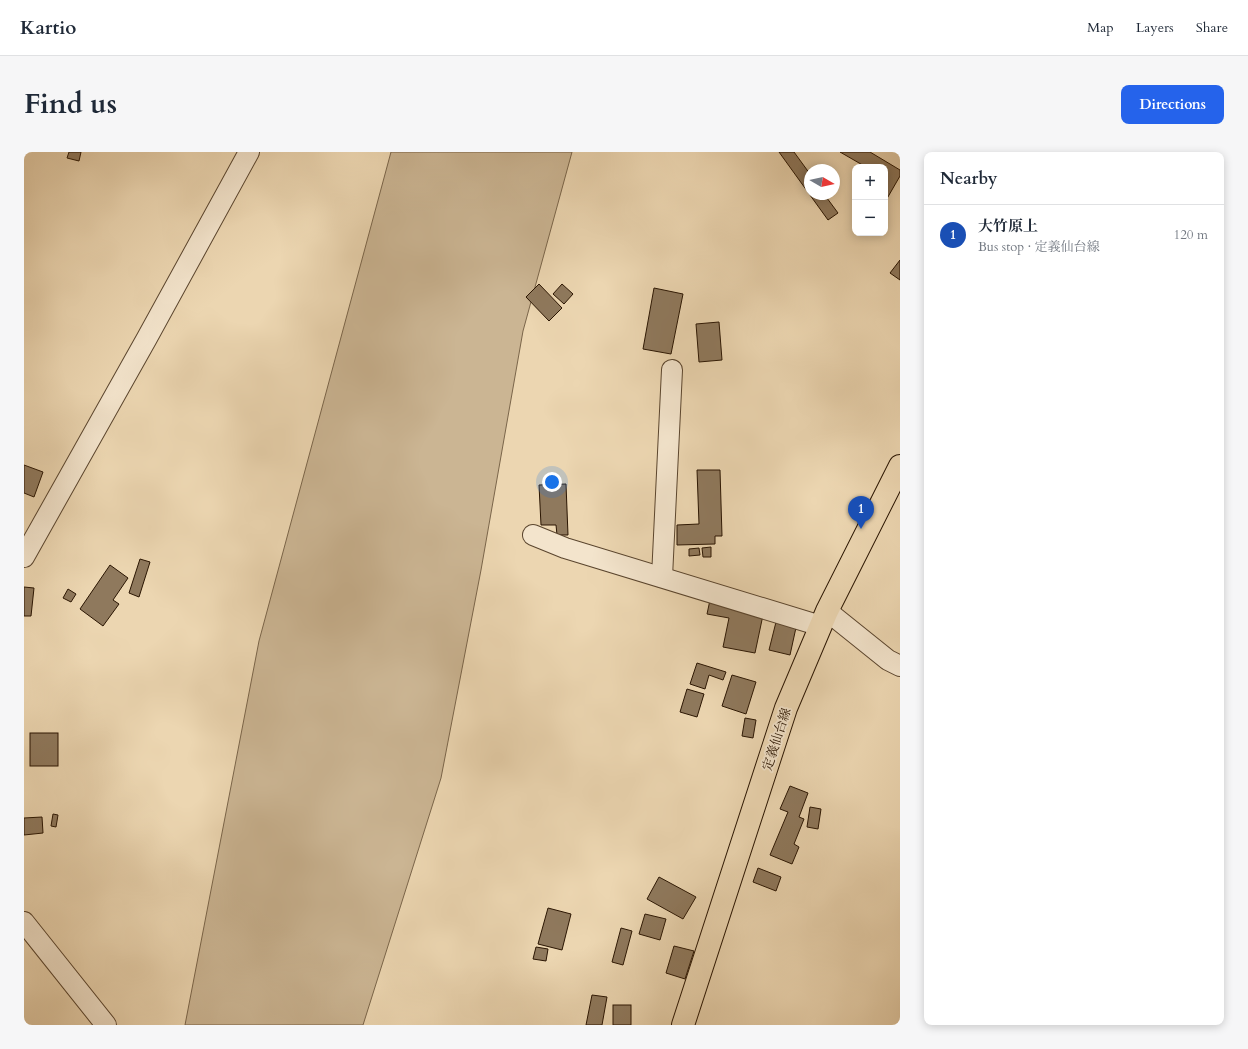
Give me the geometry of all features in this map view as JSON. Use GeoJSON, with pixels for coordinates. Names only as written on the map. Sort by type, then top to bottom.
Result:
{"type":"FeatureCollection","features":[{"type":"Feature","properties":{"kind":"main road","name":"定義仙台線"},"geometry":{"type":"LineString","coordinates":[[683,1025],[786,708],[824,618],[900,466]]}},
{"type":"Feature","properties":{"kind":"street"},"geometry":{"type":"LineString","coordinates":[[24,556],[250,152]]}},
{"type":"Feature","properties":{"kind":"street"},"geometry":{"type":"LineString","coordinates":[[662,577],[672,370]]}},
{"type":"Feature","properties":{"kind":"street"},"geometry":{"type":"LineString","coordinates":[[533,535],[566,548],[662,577],[824,618],[888,660],[900,666]]}},
{"type":"Feature","properties":{"kind":"street"},"geometry":{"type":"LineString","coordinates":[[24,922],[106,1025]]}},
{"type":"Feature","properties":{"kind":"shaded area"},"geometry":{"type":"Polygon","coordinates":[[[391,152],[572,152],[523,331],[481,570],[441,778],[363,1025],[185,1025],[259,641],[391,152]]]}},
{"type":"Feature","properties":{"kind":"building"},"geometry":{"type":"Polygon","coordinates":[[[69,152],[81,152],[79,161],[67,158],[69,152]]]}},
{"type":"Feature","properties":{"kind":"building"},"geometry":{"type":"Polygon","coordinates":[[[779,152],[794,152],[804,166],[804,187],[779,152]]]}},
{"type":"Feature","properties":{"kind":"building"},"geometry":{"type":"Polygon","coordinates":[[[840,152],[870,152],[900,170],[900,176],[888,197],[888,164],[861,164],[840,152]]]}},
{"type":"Feature","properties":{"kind":"building"},"geometry":{"type":"Polygon","coordinates":[[[814,200],[828,200],[838,213],[828,220],[814,200]]]}},
{"type":"Feature","properties":{"kind":"building"},"geometry":{"type":"Polygon","coordinates":[[[900,260],[900,280],[890,273],[900,260]]]}},
{"type":"Feature","properties":{"kind":"building"},"geometry":{"type":"Polygon","coordinates":[[[539,284],[562,308],[549,321],[526,297],[539,284]]]}},
{"type":"Feature","properties":{"kind":"building"},"geometry":{"type":"Polygon","coordinates":[[[562,284],[573,294],[564,304],[553,294],[562,284]]]}},
{"type":"Feature","properties":{"kind":"building"},"geometry":{"type":"Polygon","coordinates":[[[654,288],[683,294],[671,354],[643,349],[654,288]]]}},
{"type":"Feature","properties":{"kind":"building"},"geometry":{"type":"Polygon","coordinates":[[[719,322],[722,360],[699,362],[696,324],[719,322]]]}},
{"type":"Feature","properties":{"kind":"building"},"geometry":{"type":"Polygon","coordinates":[[[24,465],[43,472],[34,497],[24,493],[24,465]]]}},
{"type":"Feature","properties":{"kind":"building"},"geometry":{"type":"Polygon","coordinates":[[[697,470],[720,470],[722,536],[715,536],[715,544],[677,545],[677,525],[699,524],[697,470]]]}},
{"type":"Feature","properties":{"kind":"building"},"geometry":{"type":"Polygon","coordinates":[[[566,484],[568,535],[557,535],[556,525],[541,525],[539,485],[566,484]]]}},
{"type":"Feature","properties":{"kind":"building"},"geometry":{"type":"Polygon","coordinates":[[[711,547],[711,557],[703,557],[702,548],[711,547]]]}},
{"type":"Feature","properties":{"kind":"building"},"geometry":{"type":"Polygon","coordinates":[[[699,548],[700,555],[689,556],[689,549],[699,548]]]}},
{"type":"Feature","properties":{"kind":"building"},"geometry":{"type":"Polygon","coordinates":[[[140,559],[150,562],[139,597],[129,593],[140,559]]]}},
{"type":"Feature","properties":{"kind":"building"},"geometry":{"type":"Polygon","coordinates":[[[110,565],[128,578],[113,600],[119,604],[103,626],[80,609],[110,565]]]}},
{"type":"Feature","properties":{"kind":"building"},"geometry":{"type":"Polygon","coordinates":[[[24,587],[34,588],[31,616],[24,616],[24,587]]]}},
{"type":"Feature","properties":{"kind":"building"},"geometry":{"type":"Polygon","coordinates":[[[68,589],[76,594],[71,602],[63,598],[68,589]]]}},
{"type":"Feature","properties":{"kind":"building"},"geometry":{"type":"Polygon","coordinates":[[[710,600],[732,604],[731,609],[763,615],[755,653],[723,647],[729,618],[707,614],[710,600]]]}},
{"type":"Feature","properties":{"kind":"building"},"geometry":{"type":"Polygon","coordinates":[[[777,618],[797,623],[790,655],[769,650],[777,618]]]}},
{"type":"Feature","properties":{"kind":"building"},"geometry":{"type":"Polygon","coordinates":[[[697,663],[726,672],[723,680],[709,675],[705,689],[690,684],[697,663]]]}},
{"type":"Feature","properties":{"kind":"building"},"geometry":{"type":"Polygon","coordinates":[[[732,675],[756,682],[746,714],[722,706],[732,675]]]}},
{"type":"Feature","properties":{"kind":"building"},"geometry":{"type":"Polygon","coordinates":[[[687,689],[704,694],[697,717],[680,712],[687,689]]]}},
{"type":"Feature","properties":{"kind":"building"},"geometry":{"type":"Polygon","coordinates":[[[745,718],[756,720],[753,738],[742,736],[745,718]]]}},
{"type":"Feature","properties":{"kind":"building"},"geometry":{"type":"Polygon","coordinates":[[[30,733],[58,733],[58,766],[30,766],[30,733]]]}},
{"type":"Feature","properties":{"kind":"building"},"geometry":{"type":"Polygon","coordinates":[[[790,786],[808,793],[799,817],[804,819],[794,844],[799,847],[792,864],[770,855],[788,812],[780,809],[790,786]]]}},
{"type":"Feature","properties":{"kind":"building"},"geometry":{"type":"Polygon","coordinates":[[[810,807],[821,809],[818,829],[807,827],[810,807]]]}},
{"type":"Feature","properties":{"kind":"building"},"geometry":{"type":"Polygon","coordinates":[[[53,814],[58,815],[56,827],[51,826],[53,814]]]}},
{"type":"Feature","properties":{"kind":"building"},"geometry":{"type":"Polygon","coordinates":[[[42,817],[43,833],[24,835],[24,818],[42,817]]]}},
{"type":"Feature","properties":{"kind":"building"},"geometry":{"type":"Polygon","coordinates":[[[758,868],[781,877],[776,891],[753,882],[758,868]]]}},
{"type":"Feature","properties":{"kind":"building"},"geometry":{"type":"Polygon","coordinates":[[[659,877],[696,897],[683,919],[647,899],[659,877]]]}},
{"type":"Feature","properties":{"kind":"building"},"geometry":{"type":"Polygon","coordinates":[[[548,908],[571,914],[562,950],[538,944],[548,908]]]}},
{"type":"Feature","properties":{"kind":"building"},"geometry":{"type":"Polygon","coordinates":[[[645,914],[666,919],[660,940],[639,934],[645,914]]]}},
{"type":"Feature","properties":{"kind":"building"},"geometry":{"type":"Polygon","coordinates":[[[621,928],[632,931],[623,965],[612,962],[621,928]]]}},
{"type":"Feature","properties":{"kind":"building"},"geometry":{"type":"Polygon","coordinates":[[[674,946],[694,951],[685,979],[666,973],[674,946]]]}},
{"type":"Feature","properties":{"kind":"building"},"geometry":{"type":"Polygon","coordinates":[[[536,947],[548,949],[546,961],[533,959],[536,947]]]}},
{"type":"Feature","properties":{"kind":"building"},"geometry":{"type":"Polygon","coordinates":[[[592,995],[607,997],[602,1025],[586,1025],[592,995]]]}},
{"type":"Feature","properties":{"kind":"building"},"geometry":{"type":"Polygon","coordinates":[[[613,1005],[631,1005],[631,1025],[613,1025],[613,1005]]]}},
{"type":"Feature","properties":{"kind":"place","name":"大竹原上"},"geometry":{"type":"Point","coordinates":[861,529]}}]}
